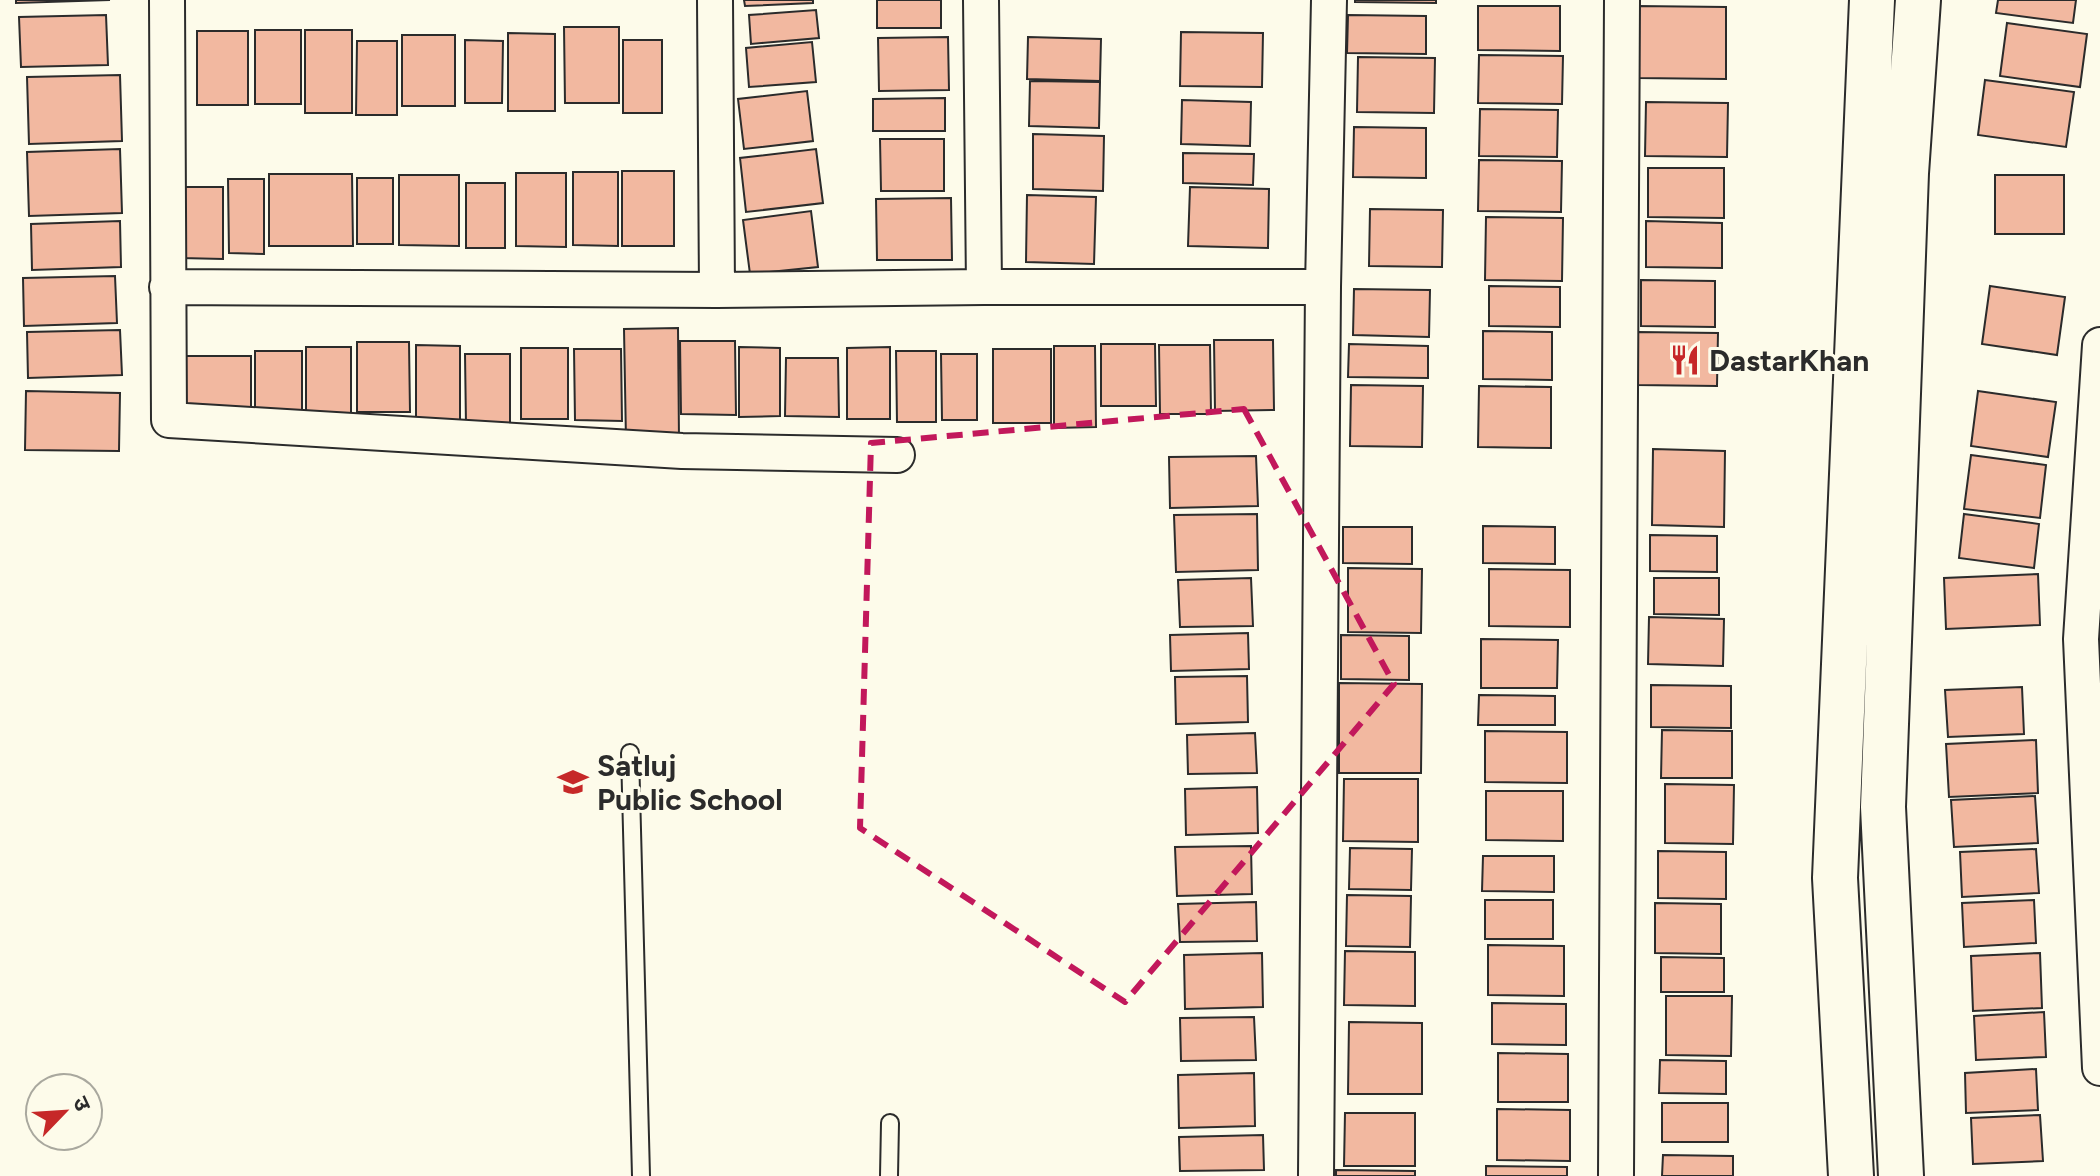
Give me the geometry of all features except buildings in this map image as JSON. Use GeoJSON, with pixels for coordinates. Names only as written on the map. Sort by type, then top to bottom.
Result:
{"type":"FeatureCollection","features":[{"type":"Feature","properties":{"kind":"street"},"geometry":{"type":"LineString","coordinates":[[167,0],[169,420],[682,451],[897,455]]}},
{"type":"Feature","properties":{"kind":"street"},"geometry":{"type":"LineString","coordinates":[[715,0],[717,290]]}},
{"type":"Feature","properties":{"kind":"street"},"geometry":{"type":"LineString","coordinates":[[981,0],[984,287]]}},
{"type":"Feature","properties":{"kind":"street"},"geometry":{"type":"LineString","coordinates":[[1316,1176],[1327,0]]}},
{"type":"Feature","properties":{"kind":"street"},"geometry":{"type":"LineString","coordinates":[[1616,1176],[1622,0]]}},
{"type":"Feature","properties":{"kind":"street"},"geometry":{"type":"LineString","coordinates":[[1851,1176],[1835,878],[1872,0]]}},
{"type":"Feature","properties":{"kind":"street"},"geometry":{"type":"LineString","coordinates":[[1901,1176],[1883,807],[1906,173],[1918,0]]}},
{"type":"Feature","properties":{"kind":"street"},"geometry":{"type":"LineString","coordinates":[[167,287],[717,290],[1323,287]]}},
{"type":"Feature","properties":{"kind":"street"},"geometry":{"type":"LineString","coordinates":[[2100,345],[2092,575],[2081,639],[2096,867],[2100,1068]]}},
{"type":"Feature","properties":{"kind":"lane"},"geometry":{"type":"LineString","coordinates":[[630,753],[641,1176]]}},
{"type":"Feature","properties":{"kind":"lane"},"geometry":{"type":"LineString","coordinates":[[889,1176],[890,1123]]}},
{"type":"Feature","properties":{"kind":"highlighted area"},"geometry":{"type":"Polygon","coordinates":[[[1244,409],[1394,684],[1125,1002],[860,828],[871,443],[1244,409]]]}},
{"type":"Feature","properties":{"kind":"place","name":"DastarKhan"},"geometry":{"type":"Point","coordinates":[1685,360]}},
{"type":"Feature","properties":{"kind":"place","name":"Satluj Public School"},"geometry":{"type":"Point","coordinates":[573,782]}}]}
